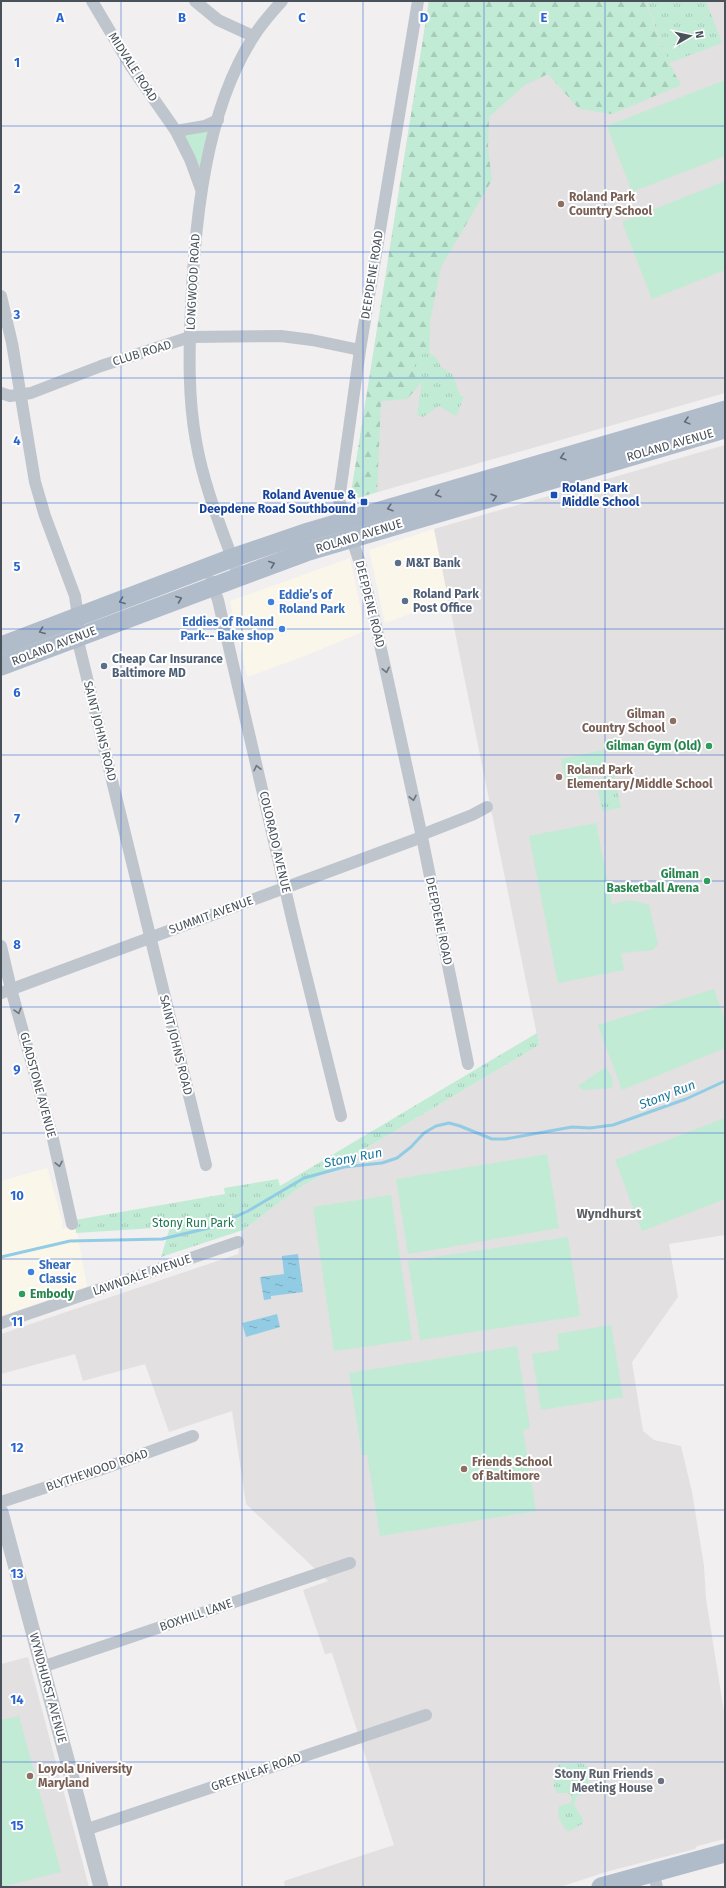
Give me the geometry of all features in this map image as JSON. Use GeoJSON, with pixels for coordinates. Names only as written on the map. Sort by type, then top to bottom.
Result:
{"type":"FeatureCollection","features":[{"type":"Feature","properties":{"kind":"main road","name":"ROLAND AVENUE"},"geometry":{"type":"LineString","coordinates":[[1,646],[78,617],[210,578],[239,577],[306,552],[349,529],[725,410]]}},
{"type":"Feature","properties":{"kind":"main road","name":"ROLAND AVENUE"},"geometry":{"type":"LineString","coordinates":[[1,666],[77,637],[210,578],[232,558],[349,529],[725,429]]}},
{"type":"Feature","properties":{"kind":"main road"},"geometry":{"type":"LineString","coordinates":[[601,1887],[655,1880],[725,1854]]}},
{"type":"Feature","properties":{"kind":"street","name":"MIDVALE ROAD"},"geometry":{"type":"LineString","coordinates":[[92,1],[134,71],[176,131],[190,159],[201,189]]}},
{"type":"Feature","properties":{"kind":"street"},"geometry":{"type":"LineString","coordinates":[[195,1],[218,20],[253,36]]}},
{"type":"Feature","properties":{"kind":"street","name":"LONGWOOD ROAD"},"geometry":{"type":"LineString","coordinates":[[239,577],[209,494],[195,441],[191,404],[190,337],[194,261],[201,189],[218,120],[232,79],[253,36],[282,1]]}},
{"type":"Feature","properties":{"kind":"street","name":"DEEPDENE ROAD"},"geometry":{"type":"LineString","coordinates":[[418,1],[360,350],[339,500],[360,563],[376,626],[468,1064]]}},
{"type":"Feature","properties":{"kind":"street"},"geometry":{"type":"LineString","coordinates":[[176,131],[204,126],[218,120]]}},
{"type":"Feature","properties":{"kind":"street","name":"SAINT JOHNS ROAD"},"geometry":{"type":"LineString","coordinates":[[1,296],[12,343],[19,396],[35,482],[45,516],[75,596],[78,617],[77,637],[149,938],[206,1165]]}},
{"type":"Feature","properties":{"kind":"street","name":"CLUB ROAD"},"geometry":{"type":"LineString","coordinates":[[1,393],[10,396],[19,396],[49,387],[143,352],[190,337],[281,336],[312,340],[360,350]]}},
{"type":"Feature","properties":{"kind":"street","name":"COLORADO AVENUE"},"geometry":{"type":"LineString","coordinates":[[210,578],[218,600],[285,888],[341,1116]]}},
{"type":"Feature","properties":{"kind":"street","name":"SUMMIT AVENUE"},"geometry":{"type":"LineString","coordinates":[[6,991],[421,836],[472,815],[487,807]]}},
{"type":"Feature","properties":{"kind":"street","name":"GLADSTONE AVENUE"},"geometry":{"type":"LineString","coordinates":[[1,946],[6,991],[53,1139],[72,1224]]}},
{"type":"Feature","properties":{"kind":"street","name":"LAWNDALE AVENUE"},"geometry":{"type":"LineString","coordinates":[[1,1323],[238,1242]]}},
{"type":"Feature","properties":{"kind":"street","name":"BLYTHEWOOD ROAD"},"geometry":{"type":"LineString","coordinates":[[1,1502],[102,1469],[193,1436]]}},
{"type":"Feature","properties":{"kind":"street","name":"WYNDHURST AVENUE"},"geometry":{"type":"LineString","coordinates":[[1,1512],[3,1530],[42,1666],[101,1887]]}},
{"type":"Feature","properties":{"kind":"street","name":"BOXHILL LANE"},"geometry":{"type":"LineString","coordinates":[[42,1666],[350,1563]]}},
{"type":"Feature","properties":{"kind":"street","name":"GREENLEAF ROAD"},"geometry":{"type":"LineString","coordinates":[[86,1830],[426,1715]]}},
{"type":"Feature","properties":{"kind":"shaded area","name":"Roland Park Country School"},"geometry":{"type":"Polygon","coordinates":[[[429,1],[725,1],[725,393],[350,500],[429,1]]]}},
{"type":"Feature","properties":{"kind":"shaded area","name":"Friends School of Baltimore"},"geometry":{"type":"Polygon","coordinates":[[[725,445],[725,1235],[669,1244],[678,1297],[632,1362],[643,1431],[654,1440],[681,1446],[692,1492],[704,1566],[706,1599],[725,1718],[725,1839],[697,1846],[695,1849],[609,1871],[560,1887],[285,1887],[284,1881],[394,1845],[332,1653],[325,1654],[303,1590],[328,1581],[246,1504],[232,1411],[169,1432],[145,1364],[83,1381],[75,1354],[1,1374],[1,1334],[238,1254],[243,1230],[296,1190],[539,1045],[434,529],[725,445]]]}},
{"type":"Feature","properties":{"kind":"shaded area"},"geometry":{"type":"Polygon","coordinates":[[[434,529],[449,600],[385,623],[369,550],[434,529]]]}},
{"type":"Feature","properties":{"kind":"shaded area"},"geometry":{"type":"Polygon","coordinates":[[[350,558],[365,631],[307,655],[247,677],[230,601],[350,558]]]}},
{"type":"Feature","properties":{"kind":"shaded area"},"geometry":{"type":"Polygon","coordinates":[[[47,1168],[62,1220],[62,1229],[76,1227],[87,1286],[1,1316],[1,1181],[47,1168]]]}},
{"type":"Feature","properties":{"kind":"shaded area","name":"Loyola University Maryland"},"geometry":{"type":"Polygon","coordinates":[[[28,1657],[89,1887],[1,1887],[1,1664],[28,1657]]]}},
{"type":"Feature","properties":{"kind":"green space"},"geometry":{"type":"Polygon","coordinates":[[[429,1],[645,1],[669,63],[681,85],[612,114],[579,109],[548,74],[525,85],[489,117],[488,149],[492,180],[441,267],[430,321],[429,374],[407,399],[381,401],[377,492],[350,500],[429,1]]]}},
{"type":"Feature","properties":{"kind":"green space"},"geometry":{"type":"Polygon","coordinates":[[[646,1],[706,1],[722,43],[669,63],[646,1]]]}},
{"type":"Feature","properties":{"kind":"green space"},"geometry":{"type":"Polygon","coordinates":[[[725,80],[725,156],[632,192],[607,126],[725,80]]]}},
{"type":"Feature","properties":{"kind":"green space"},"geometry":{"type":"Polygon","coordinates":[[[209,130],[202,166],[199,168],[183,133],[209,130]]]}},
{"type":"Feature","properties":{"kind":"green space"},"geometry":{"type":"Polygon","coordinates":[[[725,181],[725,270],[652,299],[622,222],[725,181]]]}},
{"type":"Feature","properties":{"kind":"green space"},"geometry":{"type":"Polygon","coordinates":[[[428,353],[436,358],[441,367],[453,375],[460,395],[464,397],[456,416],[439,406],[423,417],[417,415],[422,381],[414,368],[414,364],[418,357],[422,354],[428,353]]]}},
{"type":"Feature","properties":{"kind":"green space"},"geometry":{"type":"Polygon","coordinates":[[[603,750],[608,773],[566,782],[561,759],[603,750]]]}},
{"type":"Feature","properties":{"kind":"green space"},"geometry":{"type":"Polygon","coordinates":[[[614,775],[621,808],[602,811],[596,779],[614,775]]]}},
{"type":"Feature","properties":{"kind":"green space"},"geometry":{"type":"Polygon","coordinates":[[[596,823],[612,905],[630,901],[649,905],[658,944],[653,950],[621,953],[624,970],[558,983],[529,836],[596,823]]]}},
{"type":"Feature","properties":{"kind":"green space"},"geometry":{"type":"Polygon","coordinates":[[[714,989],[725,1021],[725,1048],[622,1090],[598,1025],[714,989]]]}},
{"type":"Feature","properties":{"kind":"green space","name":"Stony Run Park"},"geometry":{"type":"Polygon","coordinates":[[[537,1033],[539,1045],[296,1190],[243,1230],[161,1257],[170,1227],[76,1233],[75,1220],[225,1194],[224,1188],[278,1179],[280,1186],[537,1033]]]}},
{"type":"Feature","properties":{"kind":"green space"},"geometry":{"type":"Polygon","coordinates":[[[606,1067],[613,1080],[612,1088],[582,1090],[578,1086],[606,1067]]]}},
{"type":"Feature","properties":{"kind":"green space"},"geometry":{"type":"Polygon","coordinates":[[[725,1118],[725,1199],[642,1231],[615,1160],[725,1118]]]}},
{"type":"Feature","properties":{"kind":"green space"},"geometry":{"type":"Polygon","coordinates":[[[547,1154],[559,1228],[408,1254],[396,1179],[547,1154]]]}},
{"type":"Feature","properties":{"kind":"green space"},"geometry":{"type":"Polygon","coordinates":[[[391,1195],[412,1340],[334,1351],[313,1207],[391,1195]]]}},
{"type":"Feature","properties":{"kind":"green space"},"geometry":{"type":"Polygon","coordinates":[[[568,1237],[580,1316],[420,1340],[408,1261],[568,1237]]]}},
{"type":"Feature","properties":{"kind":"green space"},"geometry":{"type":"Polygon","coordinates":[[[611,1325],[623,1397],[541,1410],[532,1354],[559,1350],[557,1334],[611,1325]]]}},
{"type":"Feature","properties":{"kind":"green space"},"geometry":{"type":"Polygon","coordinates":[[[517,1346],[530,1428],[523,1430],[536,1511],[380,1536],[367,1455],[362,1455],[349,1373],[517,1346]]]}},
{"type":"Feature","properties":{"kind":"green space"},"geometry":{"type":"Polygon","coordinates":[[[19,1716],[61,1872],[1,1887],[1,1720],[19,1716]]]}},
{"type":"Feature","properties":{"kind":"green space"},"geometry":{"type":"Polygon","coordinates":[[[580,1763],[588,1766],[589,1791],[576,1797],[574,1805],[583,1820],[582,1824],[568,1832],[560,1820],[558,1813],[560,1806],[571,1803],[572,1796],[568,1793],[557,1793],[554,1787],[554,1770],[560,1764],[580,1763]]]}},
{"type":"Feature","properties":{"kind":"water"},"geometry":{"type":"Polygon","coordinates":[[[298,1254],[303,1292],[271,1296],[271,1299],[264,1300],[260,1277],[284,1274],[282,1256],[298,1254]]]}},
{"type":"Feature","properties":{"kind":"water"},"geometry":{"type":"Polygon","coordinates":[[[277,1314],[280,1327],[246,1337],[242,1323],[277,1314]]]}},
{"type":"Feature","properties":{"kind":"waterway","name":"Stony Run"},"geometry":{"type":"LineString","coordinates":[[1,1257],[70,1241],[162,1239],[213,1227],[248,1211],[304,1178],[344,1167],[382,1163],[397,1158],[411,1147],[424,1133],[436,1126],[449,1123],[492,1139],[505,1139],[572,1127],[590,1128],[613,1125],[686,1099],[725,1081]]}},
{"type":"Feature","properties":{"kind":"place","name":"Roland Park Country School"},"geometry":{"type":"Point","coordinates":[561,204]}},
{"type":"Feature","properties":{"kind":"place","name":"Roland Park Middle School"},"geometry":{"type":"Point","coordinates":[554,495]}},
{"type":"Feature","properties":{"kind":"place","name":"Roland Avenue & Deepdene Road Southbound"},"geometry":{"type":"Point","coordinates":[364,502]}},
{"type":"Feature","properties":{"kind":"place","name":"M&T Bank"},"geometry":{"type":"Point","coordinates":[398,563]}},
{"type":"Feature","properties":{"kind":"place","name":"Roland Park Post Office"},"geometry":{"type":"Point","coordinates":[405,601]}},
{"type":"Feature","properties":{"kind":"place","name":"Eddie’s of Roland Park"},"geometry":{"type":"Point","coordinates":[271,602]}},
{"type":"Feature","properties":{"kind":"place","name":"Eddies of Roland Park-- Bake shop"},"geometry":{"type":"Point","coordinates":[282,629]}},
{"type":"Feature","properties":{"kind":"place","name":"Cheap Car Insurance Baltimore MD"},"geometry":{"type":"Point","coordinates":[104,666]}},
{"type":"Feature","properties":{"kind":"place","name":"Gilman Country School"},"geometry":{"type":"Point","coordinates":[673,721]}},
{"type":"Feature","properties":{"kind":"place","name":"Gilman Gym (Old)"},"geometry":{"type":"Point","coordinates":[709,746]}},
{"type":"Feature","properties":{"kind":"place","name":"Roland Park Elementary/Middle School"},"geometry":{"type":"Point","coordinates":[559,777]}},
{"type":"Feature","properties":{"kind":"place","name":"Gilman Basketball Arena"},"geometry":{"type":"Point","coordinates":[707,881]}},
{"type":"Feature","properties":{"kind":"place","name":"Shear Classic"},"geometry":{"type":"Point","coordinates":[31,1272]}},
{"type":"Feature","properties":{"kind":"place","name":"Embody"},"geometry":{"type":"Point","coordinates":[22,1294]}},
{"type":"Feature","properties":{"kind":"place","name":"Friends School of Baltimore"},"geometry":{"type":"Point","coordinates":[464,1469]}},
{"type":"Feature","properties":{"kind":"place","name":"Loyola University Maryland"},"geometry":{"type":"Point","coordinates":[30,1776]}},
{"type":"Feature","properties":{"kind":"place","name":"Stony Run Friends Meeting House"},"geometry":{"type":"Point","coordinates":[661,1781]}},
{"type":"Feature","properties":{"kind":"district","name":"Wyndhurst"},"geometry":{"type":"Point","coordinates":[609,1213]}}]}
